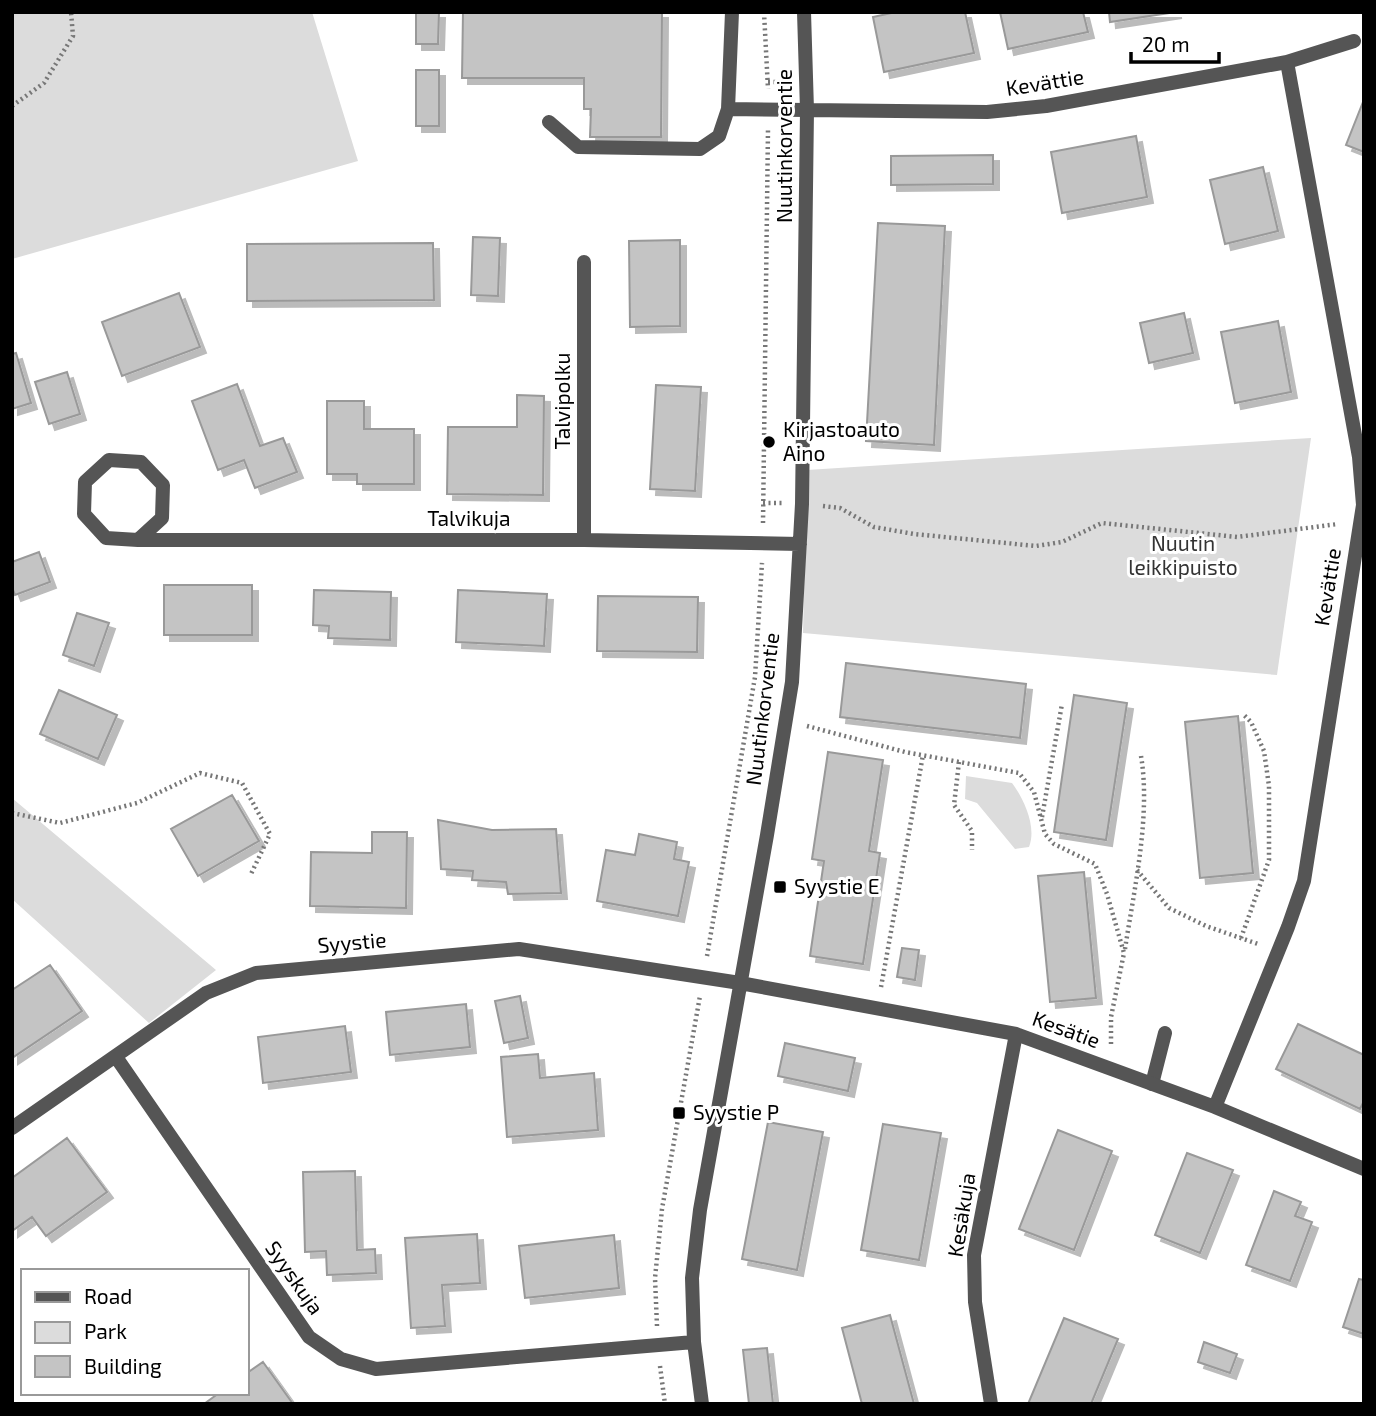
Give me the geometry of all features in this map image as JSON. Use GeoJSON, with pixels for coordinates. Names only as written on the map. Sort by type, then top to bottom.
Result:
{"type":"FeatureCollection","features":[{"type":"Feature","properties":{"kind":"street"},"geometry":{"type":"LineString","coordinates":[[549,122],[578,147],[700,149],[719,136],[728,109],[732,12]]}},
{"type":"Feature","properties":{"kind":"street","name":"Nuutinkorventie"},"geometry":{"type":"LineString","coordinates":[[702,1404],[694,1342],[692,1279],[699,1210],[792,682],[802,504],[807,110],[804,12]]}},
{"type":"Feature","properties":{"kind":"street","name":"Kevättie"},"geometry":{"type":"LineString","coordinates":[[728,109],[987,112],[1046,106],[1287,62],[1354,41]]}},
{"type":"Feature","properties":{"kind":"street","name":"Kevättie"},"geometry":{"type":"LineString","coordinates":[[1215,1107],[1304,881],[1363,505],[1359,457],[1287,62]]}},
{"type":"Feature","properties":{"kind":"street","name":"Talvipolku"},"geometry":{"type":"LineString","coordinates":[[584,262],[584,540]]}},
{"type":"Feature","properties":{"kind":"street","name":"Talvikuja"},"geometry":{"type":"LineString","coordinates":[[138,540],[162,518],[163,485],[141,462],[109,460],[85,482],[84,514],[106,538],[138,540],[763,541],[800,544]]}},
{"type":"Feature","properties":{"kind":"street","name":"Syystie"},"geometry":{"type":"LineString","coordinates":[[12,1128],[206,993],[256,973],[519,949],[740,983]]}},
{"type":"Feature","properties":{"kind":"street","name":"Kesätie"},"geometry":{"type":"LineString","coordinates":[[740,983],[1016,1034],[1215,1107],[1364,1169]]}},
{"type":"Feature","properties":{"kind":"street"},"geometry":{"type":"LineString","coordinates":[[1152,1084],[1165,1033]]}},
{"type":"Feature","properties":{"kind":"street","name":"Kesäkuja"},"geometry":{"type":"LineString","coordinates":[[991,1404],[975,1302],[974,1255],[1016,1034]]}},
{"type":"Feature","properties":{"kind":"street","name":"Syyskuja"},"geometry":{"type":"LineString","coordinates":[[116,1057],[309,1337],[341,1359],[376,1369],[694,1342]]}},
{"type":"Feature","properties":{"kind":"path"},"geometry":{"type":"LineString","coordinates":[[12,106],[44,83],[72,36],[71,12]]}},
{"type":"Feature","properties":{"kind":"path"},"geometry":{"type":"LineString","coordinates":[[665,1404],[657,1345],[655,1278],[662,1209],[755,677],[763,541],[768,110],[764,12]]}},
{"type":"Feature","properties":{"kind":"path"},"geometry":{"type":"LineString","coordinates":[[802,504],[840,508],[874,527],[914,534],[1036,546],[1062,542],[1102,523],[1237,537],[1360,521]]}},
{"type":"Feature","properties":{"kind":"path"},"geometry":{"type":"LineString","coordinates":[[1042,821],[1062,704]]}},
{"type":"Feature","properties":{"kind":"path"},"geometry":{"type":"LineString","coordinates":[[1241,938],[1269,860],[1269,786],[1264,751],[1251,722],[1242,714]]}},
{"type":"Feature","properties":{"kind":"path"},"geometry":{"type":"LineString","coordinates":[[786,720],[923,755],[1019,772],[1034,792],[1045,834],[1054,844],[1096,864],[1124,953]]}},
{"type":"Feature","properties":{"kind":"path"},"geometry":{"type":"LineString","coordinates":[[877,1009],[923,755]]}},
{"type":"Feature","properties":{"kind":"path"},"geometry":{"type":"LineString","coordinates":[[1111,1069],[1111,1017],[1138,870],[1145,779],[1141,756]]}},
{"type":"Feature","properties":{"kind":"path"},"geometry":{"type":"LineString","coordinates":[[959,762],[954,804],[972,831],[972,850]]}},
{"type":"Feature","properties":{"kind":"path"},"geometry":{"type":"LineString","coordinates":[[12,813],[61,823],[137,803],[200,773],[232,780],[242,783],[270,834],[251,874]]}},
{"type":"Feature","properties":{"kind":"path"},"geometry":{"type":"LineString","coordinates":[[1138,870],[1169,908],[1206,926],[1278,952]]}},
{"type":"Feature","properties":{"kind":"green space"},"geometry":{"type":"Polygon","coordinates":[[[12,12],[312,12],[358,161],[12,259],[12,12]]]}},
{"type":"Feature","properties":{"kind":"green space","name":"Nuutin leikkipuisto"},"geometry":{"type":"Polygon","coordinates":[[[1311,438],[1277,675],[803,633],[807,470],[1311,438]]]}},
{"type":"Feature","properties":{"kind":"green space"},"geometry":{"type":"Polygon","coordinates":[[[966,776],[1012,783],[1028,814],[1031,831],[1029,847],[1015,849],[977,803],[965,799],[966,776]]]}},
{"type":"Feature","properties":{"kind":"green space"},"geometry":{"type":"Polygon","coordinates":[[[12,798],[216,970],[149,1023],[12,899],[12,798]]]}},
{"type":"Feature","properties":{"kind":"building"},"geometry":{"type":"Polygon","coordinates":[[[416,12],[439,12],[438,44],[416,44],[416,12]]]}},
{"type":"Feature","properties":{"kind":"building"},"geometry":{"type":"Polygon","coordinates":[[[463,12],[662,12],[661,137],[590,137],[591,109],[584,109],[584,78],[462,78],[463,12]]]}},
{"type":"Feature","properties":{"kind":"building"},"geometry":{"type":"Polygon","coordinates":[[[896,12],[965,12],[974,53],[884,72],[873,17],[896,12]]]}},
{"type":"Feature","properties":{"kind":"building"},"geometry":{"type":"Polygon","coordinates":[[[1000,12],[1083,12],[1088,32],[1008,49],[1000,12]]]}},
{"type":"Feature","properties":{"kind":"building"},"geometry":{"type":"Polygon","coordinates":[[[1109,12],[1176,12],[1110,22],[1109,12]]]}},
{"type":"Feature","properties":{"kind":"building"},"geometry":{"type":"Polygon","coordinates":[[[416,70],[439,70],[439,126],[416,126],[416,70]]]}},
{"type":"Feature","properties":{"kind":"building"},"geometry":{"type":"Polygon","coordinates":[[[1364,103],[1364,152],[1346,145],[1364,103]]]}},
{"type":"Feature","properties":{"kind":"building"},"geometry":{"type":"Polygon","coordinates":[[[1136,136],[1147,197],[1062,213],[1051,152],[1136,136]]]}},
{"type":"Feature","properties":{"kind":"building"},"geometry":{"type":"Polygon","coordinates":[[[993,155],[993,184],[891,185],[891,156],[993,155]]]}},
{"type":"Feature","properties":{"kind":"building"},"geometry":{"type":"Polygon","coordinates":[[[1263,167],[1278,231],[1225,244],[1210,180],[1263,167]]]}},
{"type":"Feature","properties":{"kind":"building"},"geometry":{"type":"Polygon","coordinates":[[[878,223],[945,226],[934,445],[866,441],[878,223]]]}},
{"type":"Feature","properties":{"kind":"building"},"geometry":{"type":"Polygon","coordinates":[[[473,237],[500,238],[498,296],[471,295],[473,237]]]}},
{"type":"Feature","properties":{"kind":"building"},"geometry":{"type":"Polygon","coordinates":[[[680,240],[680,326],[630,327],[629,241],[680,240]]]}},
{"type":"Feature","properties":{"kind":"building"},"geometry":{"type":"Polygon","coordinates":[[[433,243],[434,300],[247,301],[247,244],[433,243]]]}},
{"type":"Feature","properties":{"kind":"building"},"geometry":{"type":"Polygon","coordinates":[[[179,293],[200,347],[122,376],[102,322],[179,293]]]}},
{"type":"Feature","properties":{"kind":"building"},"geometry":{"type":"Polygon","coordinates":[[[1184,313],[1193,353],[1149,363],[1140,323],[1184,313]]]}},
{"type":"Feature","properties":{"kind":"building"},"geometry":{"type":"Polygon","coordinates":[[[1278,321],[1291,392],[1235,403],[1221,332],[1278,321]]]}},
{"type":"Feature","properties":{"kind":"building"},"geometry":{"type":"Polygon","coordinates":[[[16,353],[31,403],[12,409],[12,354],[16,353]]]}},
{"type":"Feature","properties":{"kind":"building"},"geometry":{"type":"Polygon","coordinates":[[[67,372],[80,414],[49,424],[35,382],[67,372]]]}},
{"type":"Feature","properties":{"kind":"building"},"geometry":{"type":"Polygon","coordinates":[[[237,384],[260,446],[283,438],[297,472],[255,488],[244,460],[218,470],[192,401],[237,384]]]}},
{"type":"Feature","properties":{"kind":"building"},"geometry":{"type":"Polygon","coordinates":[[[656,385],[701,387],[695,491],[650,489],[656,385]]]}},
{"type":"Feature","properties":{"kind":"building"},"geometry":{"type":"Polygon","coordinates":[[[517,395],[544,396],[543,495],[447,494],[448,427],[517,427],[517,395]]]}},
{"type":"Feature","properties":{"kind":"building"},"geometry":{"type":"Polygon","coordinates":[[[327,401],[364,401],[364,429],[414,429],[414,484],[357,484],[357,474],[327,474],[327,401]]]}},
{"type":"Feature","properties":{"kind":"building"},"geometry":{"type":"Polygon","coordinates":[[[39,552],[50,582],[15,595],[12,587],[12,562],[39,552]]]}},
{"type":"Feature","properties":{"kind":"building"},"geometry":{"type":"Polygon","coordinates":[[[164,585],[252,585],[252,635],[164,635],[164,585]]]}},
{"type":"Feature","properties":{"kind":"building"},"geometry":{"type":"Polygon","coordinates":[[[314,590],[391,592],[390,640],[328,638],[329,626],[313,625],[314,590]]]}},
{"type":"Feature","properties":{"kind":"building"},"geometry":{"type":"Polygon","coordinates":[[[458,590],[547,594],[544,646],[456,642],[458,590]]]}},
{"type":"Feature","properties":{"kind":"building"},"geometry":{"type":"Polygon","coordinates":[[[598,596],[698,597],[697,652],[597,651],[598,596]]]}},
{"type":"Feature","properties":{"kind":"building"},"geometry":{"type":"Polygon","coordinates":[[[77,613],[109,623],[94,666],[63,655],[77,613]]]}},
{"type":"Feature","properties":{"kind":"building"},"geometry":{"type":"Polygon","coordinates":[[[846,663],[1026,684],[1020,738],[840,717],[846,663]]]}},
{"type":"Feature","properties":{"kind":"building"},"geometry":{"type":"Polygon","coordinates":[[[59,690],[117,715],[98,759],[40,734],[59,690]]]}},
{"type":"Feature","properties":{"kind":"building"},"geometry":{"type":"Polygon","coordinates":[[[1074,695],[1127,703],[1106,840],[1054,832],[1074,695]]]}},
{"type":"Feature","properties":{"kind":"building"},"geometry":{"type":"Polygon","coordinates":[[[1238,716],[1253,873],[1200,878],[1185,722],[1238,716]]]}},
{"type":"Feature","properties":{"kind":"building"},"geometry":{"type":"Polygon","coordinates":[[[828,752],[883,760],[869,851],[880,853],[863,964],[810,956],[824,861],[812,859],[828,752]]]}},
{"type":"Feature","properties":{"kind":"building"},"geometry":{"type":"Polygon","coordinates":[[[232,795],[259,841],[198,876],[171,829],[232,795]]]}},
{"type":"Feature","properties":{"kind":"building"},"geometry":{"type":"Polygon","coordinates":[[[438,820],[492,830],[556,829],[561,893],[508,894],[506,882],[472,880],[473,871],[441,869],[438,820]]]}},
{"type":"Feature","properties":{"kind":"building"},"geometry":{"type":"Polygon","coordinates":[[[372,832],[407,832],[406,908],[310,906],[311,852],[372,853],[372,832]]]}},
{"type":"Feature","properties":{"kind":"building"},"geometry":{"type":"Polygon","coordinates":[[[639,834],[677,842],[674,859],[689,862],[678,916],[597,901],[606,850],[635,855],[639,834]]]}},
{"type":"Feature","properties":{"kind":"building"},"geometry":{"type":"Polygon","coordinates":[[[1084,872],[1096,998],[1050,1002],[1038,876],[1084,872]]]}},
{"type":"Feature","properties":{"kind":"building"},"geometry":{"type":"Polygon","coordinates":[[[902,948],[919,950],[915,980],[897,977],[902,948]]]}},
{"type":"Feature","properties":{"kind":"building"},"geometry":{"type":"Polygon","coordinates":[[[50,965],[82,1011],[12,1058],[12,990],[50,965]]]}},
{"type":"Feature","properties":{"kind":"building"},"geometry":{"type":"Polygon","coordinates":[[[520,996],[528,1038],[504,1043],[495,1001],[520,996]]]}},
{"type":"Feature","properties":{"kind":"building"},"geometry":{"type":"Polygon","coordinates":[[[466,1004],[470,1047],[390,1055],[386,1012],[466,1004]]]}},
{"type":"Feature","properties":{"kind":"building"},"geometry":{"type":"Polygon","coordinates":[[[1298,1024],[1364,1055],[1364,1101],[1360,1109],[1276,1069],[1298,1024]]]}},
{"type":"Feature","properties":{"kind":"building"},"geometry":{"type":"Polygon","coordinates":[[[345,1026],[351,1072],[263,1083],[258,1037],[345,1026]]]}},
{"type":"Feature","properties":{"kind":"building"},"geometry":{"type":"Polygon","coordinates":[[[785,1043],[855,1058],[848,1091],[778,1076],[785,1043]]]}},
{"type":"Feature","properties":{"kind":"building"},"geometry":{"type":"Polygon","coordinates":[[[538,1054],[540,1078],[594,1073],[598,1130],[507,1137],[501,1057],[538,1054]]]}},
{"type":"Feature","properties":{"kind":"building"},"geometry":{"type":"Polygon","coordinates":[[[768,1122],[823,1132],[797,1270],[742,1259],[768,1122]]]}},
{"type":"Feature","properties":{"kind":"building"},"geometry":{"type":"Polygon","coordinates":[[[883,1124],[941,1133],[919,1260],[861,1250],[883,1124]]]}},
{"type":"Feature","properties":{"kind":"building"},"geometry":{"type":"Polygon","coordinates":[[[1058,1130],[1112,1151],[1074,1250],[1019,1229],[1058,1130]]]}},
{"type":"Feature","properties":{"kind":"building"},"geometry":{"type":"Polygon","coordinates":[[[67,1138],[107,1192],[46,1236],[32,1217],[12,1231],[12,1178],[67,1138]]]}},
{"type":"Feature","properties":{"kind":"building"},"geometry":{"type":"Polygon","coordinates":[[[1187,1153],[1233,1170],[1200,1253],[1155,1235],[1187,1153]]]}},
{"type":"Feature","properties":{"kind":"building"},"geometry":{"type":"Polygon","coordinates":[[[355,1171],[357,1250],[375,1249],[376,1273],[327,1275],[326,1251],[305,1252],[303,1172],[355,1171]]]}},
{"type":"Feature","properties":{"kind":"building"},"geometry":{"type":"Polygon","coordinates":[[[1274,1191],[1301,1202],[1295,1216],[1312,1222],[1290,1281],[1246,1265],[1274,1191]]]}},
{"type":"Feature","properties":{"kind":"building"},"geometry":{"type":"Polygon","coordinates":[[[477,1234],[480,1283],[442,1285],[445,1326],[411,1328],[405,1238],[477,1234]]]}},
{"type":"Feature","properties":{"kind":"building"},"geometry":{"type":"Polygon","coordinates":[[[614,1235],[619,1288],[525,1298],[519,1246],[614,1235]]]}},
{"type":"Feature","properties":{"kind":"building"},"geometry":{"type":"Polygon","coordinates":[[[1359,1279],[1364,1280],[1364,1334],[1343,1327],[1359,1279]]]}},
{"type":"Feature","properties":{"kind":"building"},"geometry":{"type":"Polygon","coordinates":[[[890,1315],[914,1404],[862,1404],[842,1328],[890,1315]]]}},
{"type":"Feature","properties":{"kind":"building"},"geometry":{"type":"Polygon","coordinates":[[[1064,1318],[1118,1339],[1091,1404],[1028,1404],[1064,1318]]]}},
{"type":"Feature","properties":{"kind":"building"},"geometry":{"type":"Polygon","coordinates":[[[1204,1342],[1237,1354],[1230,1373],[1198,1362],[1204,1342]]]}},
{"type":"Feature","properties":{"kind":"building"},"geometry":{"type":"Polygon","coordinates":[[[767,1348],[773,1404],[749,1404],[743,1350],[767,1348]]]}},
{"type":"Feature","properties":{"kind":"building"},"geometry":{"type":"Polygon","coordinates":[[[263,1362],[293,1404],[204,1404],[216,1395],[248,1395],[248,1372],[263,1362]]]}},
{"type":"Feature","properties":{"kind":"place","name":"Kirjastoauto Aino"},"geometry":{"type":"Point","coordinates":[769,442]}},
{"type":"Feature","properties":{"kind":"place","name":"Syystie E"},"geometry":{"type":"Point","coordinates":[780,887]}},
{"type":"Feature","properties":{"kind":"place","name":"Syystie P"},"geometry":{"type":"Point","coordinates":[679,1113]}}]}
